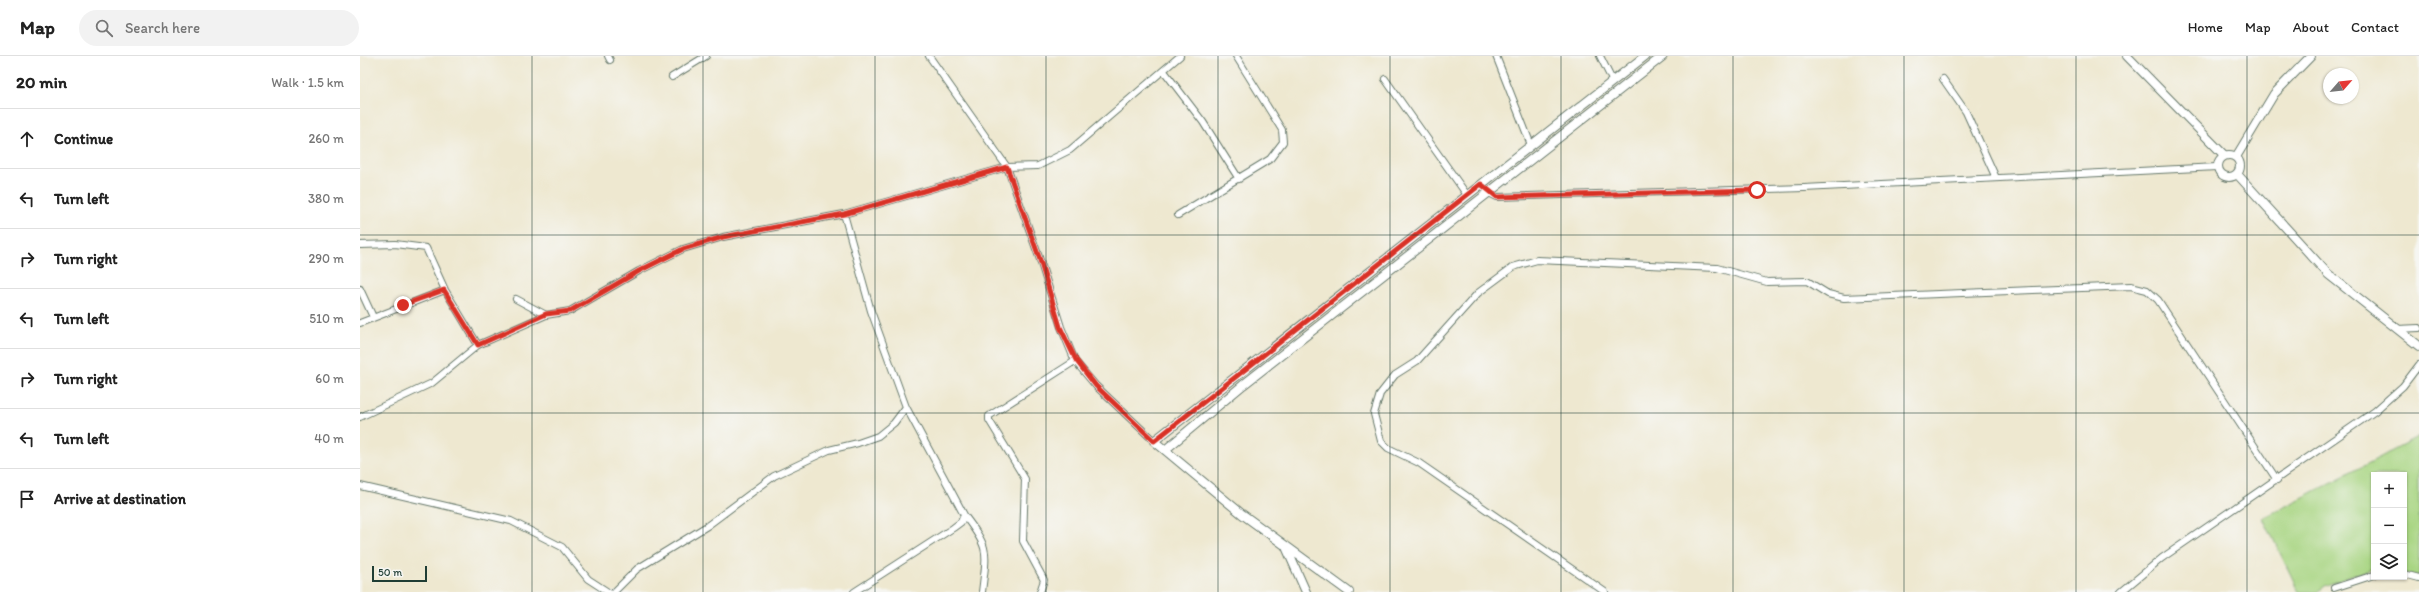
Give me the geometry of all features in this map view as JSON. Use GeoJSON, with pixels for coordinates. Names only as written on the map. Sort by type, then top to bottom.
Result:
{"type":"FeatureCollection","features":[{"type":"Feature","properties":{"kind":"street"},"geometry":{"type":"LineString","coordinates":[[672,77],[706,56]]}},
{"type":"Feature","properties":{"kind":"street"},"geometry":{"type":"LineString","coordinates":[[929,56],[1007,167],[1040,260],[1060,327],[1076,360],[1096,386],[1154,441],[1242,514],[1349,592]]}},
{"type":"Feature","properties":{"kind":"street"},"geometry":{"type":"LineString","coordinates":[[360,417],[432,383],[478,345],[546,314],[570,311],[639,271],[683,249],[723,237],[844,214],[1007,167],[1038,166],[1070,150],[1180,56]]}},
{"type":"Feature","properties":{"kind":"street"},"geometry":{"type":"LineString","coordinates":[[1178,215],[1270,159],[1283,142],[1282,130],[1236,56]]}},
{"type":"Feature","properties":{"kind":"street"},"geometry":{"type":"LineString","coordinates":[[1496,56],[1531,145]]}},
{"type":"Feature","properties":{"kind":"street"},"geometry":{"type":"LineString","coordinates":[[1600,56],[1612,80]]}},
{"type":"Feature","properties":{"kind":"street"},"geometry":{"type":"LineString","coordinates":[[1154,441],[1612,80],[1645,56]]}},
{"type":"Feature","properties":{"kind":"street"},"geometry":{"type":"LineString","coordinates":[[1165,450],[1243,385],[1663,56]]}},
{"type":"Feature","properties":{"kind":"street"},"geometry":{"type":"LineString","coordinates":[[2127,56],[2224,155],[2236,157]]}},
{"type":"Feature","properties":{"kind":"street"},"geometry":{"type":"LineString","coordinates":[[2236,157],[2274,94],[2311,56]]}},
{"type":"Feature","properties":{"kind":"street"},"geometry":{"type":"LineString","coordinates":[[1164,71],[1203,122],[1239,179]]}},
{"type":"Feature","properties":{"kind":"street"},"geometry":{"type":"LineString","coordinates":[[1385,79],[1467,195]]}},
{"type":"Feature","properties":{"kind":"street"},"geometry":{"type":"LineString","coordinates":[[1942,79],[1966,112],[1996,178]]}},
{"type":"Feature","properties":{"kind":"street"},"geometry":{"type":"LineString","coordinates":[[2224,155],[2218,160],[2217,168],[2220,174],[2225,177],[2232,178],[2237,174],[2240,165],[2236,157]]}},
{"type":"Feature","properties":{"kind":"street"},"geometry":{"type":"LineString","coordinates":[[1481,184],[1489,193],[1497,197],[1796,189],[2217,168]]}},
{"type":"Feature","properties":{"kind":"street"},"geometry":{"type":"LineString","coordinates":[[2237,174],[2328,274],[2419,346]]}},
{"type":"Feature","properties":{"kind":"street"},"geometry":{"type":"LineString","coordinates":[[844,214],[871,311],[906,407],[964,515],[981,537],[986,552],[982,592]]}},
{"type":"Feature","properties":{"kind":"street"},"geometry":{"type":"LineString","coordinates":[[360,245],[395,244],[426,248],[444,290],[478,345]]}},
{"type":"Feature","properties":{"kind":"street"},"geometry":{"type":"LineString","coordinates":[[1605,592],[1419,463],[1388,448],[1381,441],[1377,430],[1374,414],[1380,394],[1395,375],[1417,361],[1478,293],[1513,266],[1536,260],[1717,268],[1767,282],[1807,281],[1828,294],[1844,298],[2131,286],[2147,290],[2158,300],[2277,480]]}},
{"type":"Feature","properties":{"kind":"street"},"geometry":{"type":"LineString","coordinates":[[360,289],[373,318]]}},
{"type":"Feature","properties":{"kind":"street"},"geometry":{"type":"LineString","coordinates":[[360,323],[444,290]]}},
{"type":"Feature","properties":{"kind":"street"},"geometry":{"type":"LineString","coordinates":[[516,299],[546,314]]}},
{"type":"Feature","properties":{"kind":"street"},"geometry":{"type":"LineString","coordinates":[[2396,329],[2419,328]]}},
{"type":"Feature","properties":{"kind":"street"},"geometry":{"type":"LineString","coordinates":[[1040,592],[1044,580],[1023,541],[1025,479],[989,420],[989,416],[1076,360]]}},
{"type":"Feature","properties":{"kind":"street"},"geometry":{"type":"LineString","coordinates":[[2121,592],[2162,558],[2375,411],[2403,386],[2419,365]]}},
{"type":"Feature","properties":{"kind":"street"},"geometry":{"type":"LineString","coordinates":[[614,592],[636,569],[707,526],[774,476],[829,450],[858,443],[878,436],[894,423],[906,407]]}},
{"type":"Feature","properties":{"kind":"street"},"geometry":{"type":"LineString","coordinates":[[360,486],[511,521],[562,547],[588,579],[608,592]]}},
{"type":"Feature","properties":{"kind":"street"},"geometry":{"type":"LineString","coordinates":[[854,592],[953,528],[961,522],[964,515]]}},
{"type":"Feature","properties":{"kind":"street"},"geometry":{"type":"LineString","coordinates":[[1285,546],[1306,592]]}},
{"type":"Feature","properties":{"kind":"street"},"geometry":{"type":"LineString","coordinates":[[2407,575],[2419,578]]}},
{"type":"Feature","properties":{"kind":"street"},"geometry":{"type":"LineString","coordinates":[[2334,588],[2371,576]]}},
{"type":"Feature","properties":{"kind":"green space"},"geometry":{"type":"Polygon","coordinates":[[[2419,437],[2419,576],[2407,574],[2407,472],[2371,472],[2371,569],[2324,586],[2317,592],[2299,592],[2263,518],[2419,437]]]}},
{"type":"Feature","properties":{"kind":"route"},"geometry":{"type":"LineString","coordinates":[[403,305],[444,290],[462,316],[478,345],[546,314],[570,311],[639,271],[683,249],[723,237],[844,214],[1007,167],[1040,260],[1060,327],[1076,360],[1096,386],[1154,441],[1481,184],[1489,193],[1497,197],[1757,190]]}}]}
